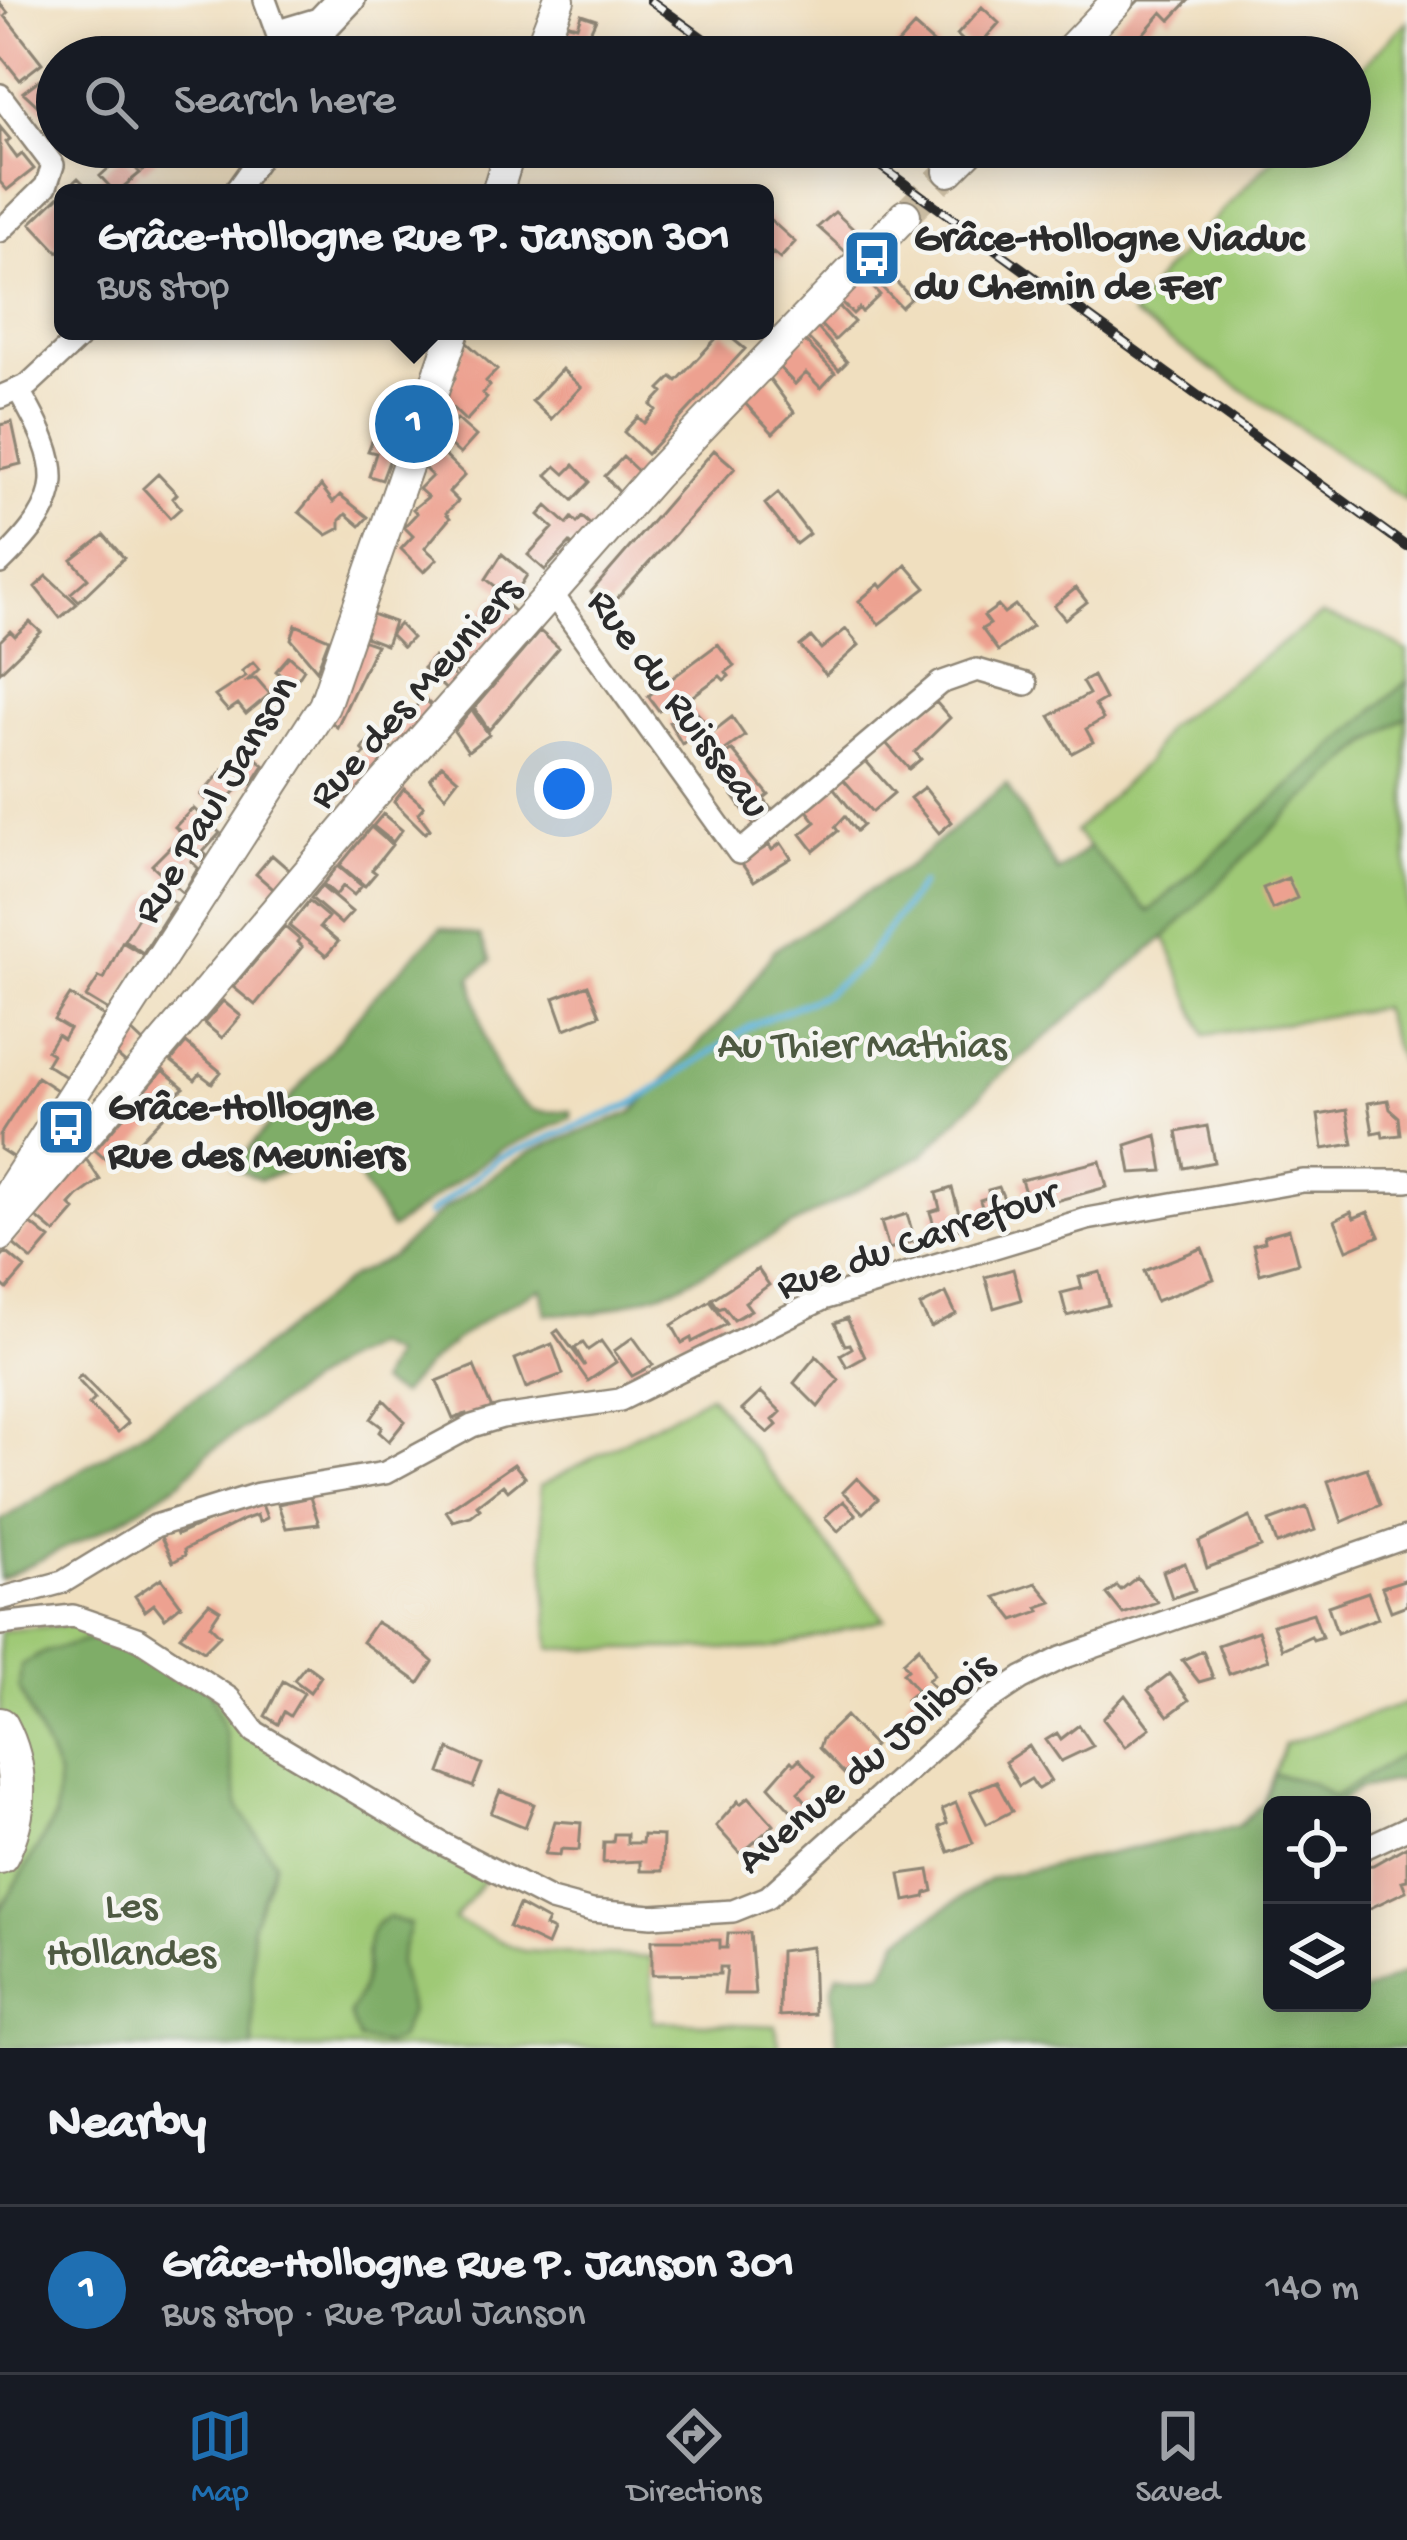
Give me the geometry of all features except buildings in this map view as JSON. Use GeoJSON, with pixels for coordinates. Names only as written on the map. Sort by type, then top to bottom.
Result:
{"type":"FeatureCollection","features":[{"type":"Feature","properties":{"kind":"highway"},"geometry":{"type":"LineString","coordinates":[[0,1726],[17,1786],[11,1828],[0,1856]]}},
{"type":"Feature","properties":{"kind":"highway"},"geometry":{"type":"LineString","coordinates":[[0,1754],[6,1787],[0,1827]]}},
{"type":"Feature","properties":{"kind":"street"},"geometry":{"type":"LineString","coordinates":[[265,0],[278,36]]}},
{"type":"Feature","properties":{"kind":"street"},"geometry":{"type":"LineString","coordinates":[[295,36],[337,0]]}},
{"type":"Feature","properties":{"kind":"street"},"geometry":{"type":"LineString","coordinates":[[320,36],[354,0]]}},
{"type":"Feature","properties":{"kind":"street"},"geometry":{"type":"LineString","coordinates":[[534,0],[540,36]]}},
{"type":"Feature","properties":{"kind":"street"},"geometry":{"type":"LineString","coordinates":[[546,36],[559,0]]}},
{"type":"Feature","properties":{"kind":"street"},"geometry":{"type":"LineString","coordinates":[[1083,36],[1118,0]]}},
{"type":"Feature","properties":{"kind":"street"},"geometry":{"type":"LineString","coordinates":[[0,95],[36,143]]}},
{"type":"Feature","properties":{"kind":"street"},"geometry":{"type":"LineString","coordinates":[[0,231],[46,187],[52,168]]}},
{"type":"Feature","properties":{"kind":"street"},"geometry":{"type":"LineString","coordinates":[[949,171],[952,168]]}},
{"type":"Feature","properties":{"kind":"street","name":"Rue des Meuniers"},"geometry":{"type":"LineString","coordinates":[[0,1236],[370,799],[726,397],[905,215]]}},
{"type":"Feature","properties":{"kind":"street"},"geometry":{"type":"LineString","coordinates":[[0,563],[38,523],[52,482],[51,455],[9,394],[75,340]]}},
{"type":"Feature","properties":{"kind":"street","name":"Rue Paul Janson"},"geometry":{"type":"LineString","coordinates":[[0,1207],[324,706],[451,340]]}},
{"type":"Feature","properties":{"kind":"street","name":"Rue du Ruisseau"},"geometry":{"type":"LineString","coordinates":[[553,595],[739,853],[940,682],[977,670],[1027,684]]}},
{"type":"Feature","properties":{"kind":"street","name":"Rue du Carrefour"},"geometry":{"type":"LineString","coordinates":[[0,1599],[63,1582],[155,1526],[258,1494],[385,1473],[472,1426],[502,1417],[620,1400],[824,1299],[1087,1219],[1303,1181],[1407,1181]]}},
{"type":"Feature","properties":{"kind":"street","name":"Avenue du Jolibois"},"geometry":{"type":"LineString","coordinates":[[0,1624],[73,1616],[128,1634],[229,1698],[255,1732],[441,1843],[551,1900],[606,1913],[696,1915],[733,1911],[768,1898],[980,1706],[1022,1678],[1062,1658],[1407,1537]]}},
{"type":"Feature","properties":{"kind":"street"},"geometry":{"type":"LineString","coordinates":[[1371,1845],[1407,1828]]}},
{"type":"Feature","properties":{"kind":"green space"},"geometry":{"type":"Polygon","coordinates":[[[1407,21],[1407,501],[1132,315],[1162,273],[1264,168],[1371,168],[1371,58],[1407,21]]]}},
{"type":"Feature","properties":{"kind":"green space"},"geometry":{"type":"Polygon","coordinates":[[[1321,615],[1377,633],[1407,652],[1407,681],[1148,912],[1075,832],[1147,761],[1166,727],[1321,615]]]}},
{"type":"Feature","properties":{"kind":"green space","name":"Au Thier Mathias"},"geometry":{"type":"Polygon","coordinates":[[[1407,681],[1407,717],[1370,741],[1288,814],[1165,937],[997,1078],[923,1155],[677,1287],[596,1313],[546,1314],[541,1288],[464,1334],[400,1395],[379,1383],[392,1355],[372,1346],[334,1365],[207,1454],[182,1481],[117,1523],[0,1579],[0,1521],[215,1386],[351,1277],[391,1257],[444,1209],[509,1165],[534,1150],[633,1112],[736,1006],[774,950],[911,865],[1006,784],[1058,872],[1089,847],[1149,912],[1407,681]]]}},
{"type":"Feature","properties":{"kind":"green space"},"geometry":{"type":"Polygon","coordinates":[[[1407,717],[1407,1062],[1401,1064],[1381,1008],[1205,1035],[1165,937],[1311,792],[1407,717]]]}},
{"type":"Feature","properties":{"kind":"green space"},"geometry":{"type":"Polygon","coordinates":[[[441,928],[480,936],[491,961],[471,977],[483,1032],[506,1085],[532,1109],[571,1111],[571,1118],[500,1150],[391,1229],[342,1151],[260,1180],[233,1168],[371,1000],[441,928]]]}},
{"type":"Feature","properties":{"kind":"green space"},"geometry":{"type":"Polygon","coordinates":[[[710,1395],[885,1619],[770,1649],[550,1649],[540,1486],[710,1395]]]}},
{"type":"Feature","properties":{"kind":"green space"},"geometry":{"type":"Polygon","coordinates":[[[83,1623],[113,1633],[19,1688],[58,1775],[55,1818],[0,1911],[0,1631],[83,1623]]]}},
{"type":"Feature","properties":{"kind":"green space","name":"Les Hollandes"},"geometry":{"type":"Polygon","coordinates":[[[113,1633],[210,1691],[225,1732],[239,1808],[275,1862],[252,1925],[253,2048],[0,2048],[0,1911],[55,1818],[58,1775],[19,1688],[21,1665],[45,1652],[113,1633]]]}},
{"type":"Feature","properties":{"kind":"green space"},"geometry":{"type":"Polygon","coordinates":[[[210,1691],[488,1875],[454,1920],[523,1951],[651,1958],[653,2021],[776,2026],[779,2048],[253,2048],[252,1925],[275,1862],[239,1808],[225,1732],[210,1691]]]}},
{"type":"Feature","properties":{"kind":"green space"},"geometry":{"type":"Polygon","coordinates":[[[1407,1703],[1407,1752],[1335,1796],[1312,1783],[1274,1774],[1285,1744],[1407,1703]]]}},
{"type":"Feature","properties":{"kind":"green space"},"geometry":{"type":"Polygon","coordinates":[[[1407,1752],[1407,1779],[1335,1796],[1407,1752]]]}},
{"type":"Feature","properties":{"kind":"green space"},"geometry":{"type":"Polygon","coordinates":[[[1274,1774],[1312,1783],[1332,1796],[1266,1796],[1274,1774]]]}},
{"type":"Feature","properties":{"kind":"green space"},"geometry":{"type":"Polygon","coordinates":[[[1263,1804],[1263,2012],[1371,2012],[1371,1989],[1407,1972],[1407,2048],[845,2048],[837,2044],[832,1988],[838,1973],[883,1973],[900,1938],[990,1879],[1238,1826],[1263,1804]]]}},
{"type":"Feature","properties":{"kind":"green space"},"geometry":{"type":"Polygon","coordinates":[[[388,1917],[410,1924],[399,1963],[410,2011],[399,2039],[387,2044],[359,2040],[349,2014],[365,1976],[372,1929],[388,1917]]]}},
{"type":"Feature","properties":{"kind":"waterway"},"geometry":{"type":"LineString","coordinates":[[429,1214],[501,1157],[633,1104],[752,1025],[825,994],[862,965],[921,884]]}},
{"type":"Feature","properties":{"kind":"tunnel"},"geometry":{"type":"LineString","coordinates":[[905,215],[949,171]]}},
{"type":"Feature","properties":{"kind":"railway"},"geometry":{"type":"LineString","coordinates":[[650,0],[700,36]]}},
{"type":"Feature","properties":{"kind":"railway"},"geometry":{"type":"LineString","coordinates":[[883,168],[1407,547]]}},
{"type":"Feature","properties":{"kind":"place","name":"Grâce-Hollogne Viaduc du Chemin de Fer"},"geometry":{"type":"Point","coordinates":[872,258]}},
{"type":"Feature","properties":{"kind":"place","name":"Grâce-Hollogne Rue P. Janson 301"},"geometry":{"type":"Point","coordinates":[414,424]}},
{"type":"Feature","properties":{"kind":"place","name":"Grâce-Hollogne Rue des Meuniers"},"geometry":{"type":"Point","coordinates":[66,1127]}}]}
